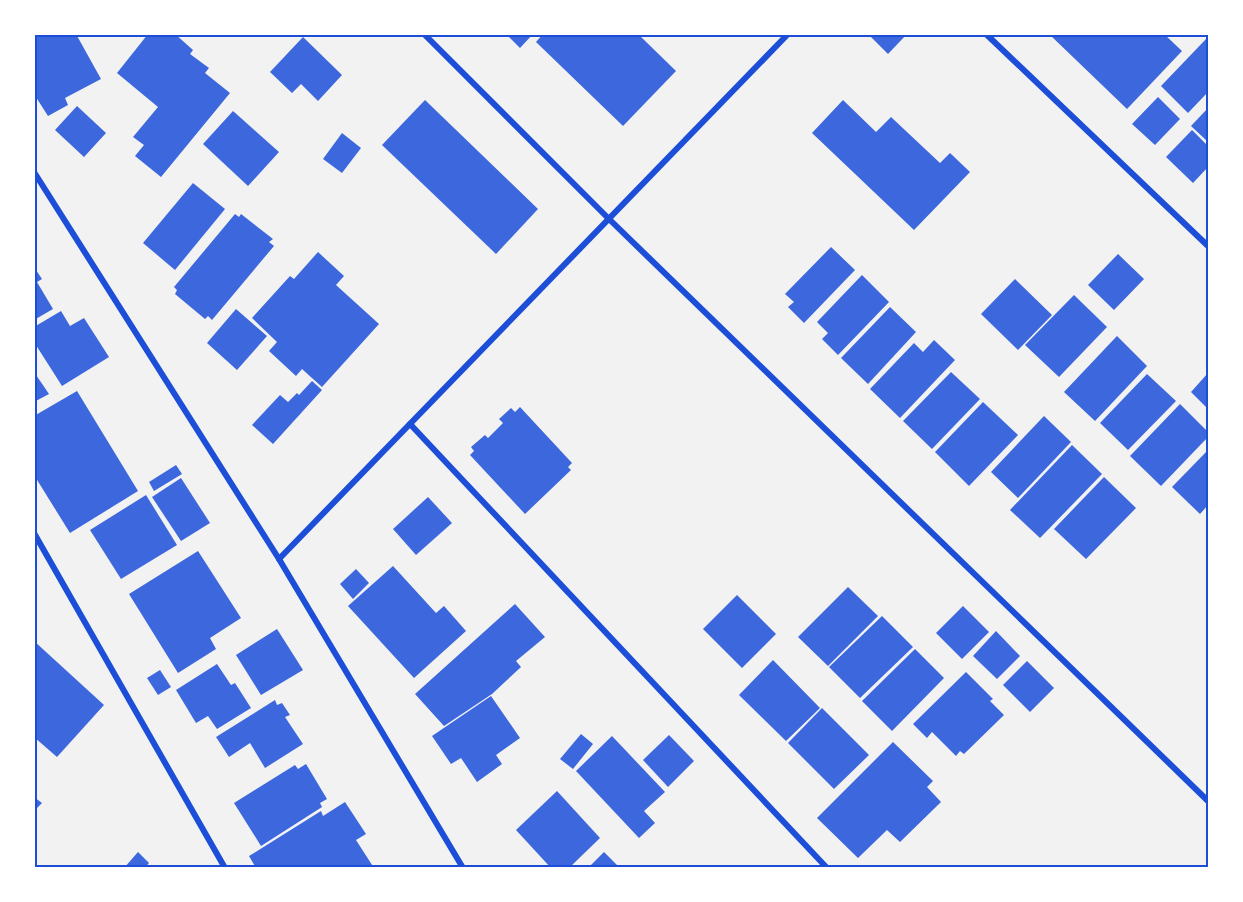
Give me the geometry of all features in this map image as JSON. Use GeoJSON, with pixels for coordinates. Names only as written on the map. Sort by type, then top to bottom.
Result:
{"type":"FeatureCollection","features":[{"type":"Feature","properties":{"kind":"street"},"geometry":{"type":"LineString","coordinates":[[424,34],[609,219],[1209,801]]}},
{"type":"Feature","properties":{"kind":"street"},"geometry":{"type":"LineString","coordinates":[[279,559],[788,34]]}},
{"type":"Feature","properties":{"kind":"street"},"geometry":{"type":"LineString","coordinates":[[986,34],[1209,246]]}},
{"type":"Feature","properties":{"kind":"street"},"geometry":{"type":"LineString","coordinates":[[34,172],[279,559],[463,867]]}},
{"type":"Feature","properties":{"kind":"street"},"geometry":{"type":"LineString","coordinates":[[410,424],[827,867]]}},
{"type":"Feature","properties":{"kind":"street"},"geometry":{"type":"LineString","coordinates":[[34,533],[225,867]]}},
{"type":"Feature","properties":{"kind":"building"},"geometry":{"type":"Polygon","coordinates":[[[34,34],[76,34],[101,79],[65,98],[68,105],[48,116],[34,94],[34,34]]]}},
{"type":"Feature","properties":{"kind":"building"},"geometry":{"type":"Polygon","coordinates":[[[148,34],[175,34],[193,50],[190,54],[209,68],[205,73],[230,93],[161,177],[135,156],[144,145],[133,137],[158,107],[117,73],[148,34]]]}},
{"type":"Feature","properties":{"kind":"building"},"geometry":{"type":"Polygon","coordinates":[[[506,34],[533,34],[520,48],[506,34]]]}},
{"type":"Feature","properties":{"kind":"building"},"geometry":{"type":"Polygon","coordinates":[[[543,34],[638,34],[676,71],[623,126],[536,42],[543,34]]]}},
{"type":"Feature","properties":{"kind":"building"},"geometry":{"type":"Polygon","coordinates":[[[868,34],[907,34],[888,54],[868,34]]]}},
{"type":"Feature","properties":{"kind":"building"},"geometry":{"type":"Polygon","coordinates":[[[1049,34],[1164,34],[1182,51],[1127,109],[1049,34]]]}},
{"type":"Feature","properties":{"kind":"building"},"geometry":{"type":"Polygon","coordinates":[[[303,37],[342,75],[318,101],[301,84],[292,93],[270,72],[303,37]]]}},
{"type":"Feature","properties":{"kind":"building"},"geometry":{"type":"Polygon","coordinates":[[[1207,38],[1208,92],[1188,113],[1161,86],[1207,38]]]}},
{"type":"Feature","properties":{"kind":"building"},"geometry":{"type":"Polygon","coordinates":[[[1158,97],[1180,119],[1155,145],[1132,124],[1158,97]]]}},
{"type":"Feature","properties":{"kind":"building"},"geometry":{"type":"Polygon","coordinates":[[[425,100],[538,209],[496,254],[382,145],[425,100]]]}},
{"type":"Feature","properties":{"kind":"building"},"geometry":{"type":"Polygon","coordinates":[[[843,100],[876,132],[891,117],[940,163],[950,153],[970,172],[914,230],[812,133],[843,100]]]}},
{"type":"Feature","properties":{"kind":"building"},"geometry":{"type":"Polygon","coordinates":[[[77,106],[106,133],[84,157],[55,130],[77,106]]]}},
{"type":"Feature","properties":{"kind":"building"},"geometry":{"type":"Polygon","coordinates":[[[1208,108],[1208,142],[1191,126],[1208,108]]]}},
{"type":"Feature","properties":{"kind":"building"},"geometry":{"type":"Polygon","coordinates":[[[233,111],[279,152],[248,186],[203,144],[233,111]]]}},
{"type":"Feature","properties":{"kind":"building"},"geometry":{"type":"Polygon","coordinates":[[[1192,130],[1208,146],[1208,167],[1193,183],[1166,157],[1192,130]]]}},
{"type":"Feature","properties":{"kind":"building"},"geometry":{"type":"Polygon","coordinates":[[[342,133],[361,148],[342,173],[323,159],[342,133]]]}},
{"type":"Feature","properties":{"kind":"building"},"geometry":{"type":"Polygon","coordinates":[[[193,183],[225,209],[175,270],[143,243],[193,183]]]}},
{"type":"Feature","properties":{"kind":"building"},"geometry":{"type":"Polygon","coordinates":[[[235,214],[239,217],[241,214],[273,239],[269,242],[274,246],[212,320],[208,316],[205,319],[175,294],[177,290],[174,287],[235,214]]]}},
{"type":"Feature","properties":{"kind":"building"},"geometry":{"type":"Polygon","coordinates":[[[831,247],[855,270],[804,323],[788,307],[794,302],[785,294],[831,247]]]}},
{"type":"Feature","properties":{"kind":"building"},"geometry":{"type":"Polygon","coordinates":[[[318,252],[344,276],[336,285],[379,324],[322,387],[302,369],[296,376],[269,351],[277,342],[252,318],[290,276],[294,279],[318,252]]]}},
{"type":"Feature","properties":{"kind":"building"},"geometry":{"type":"Polygon","coordinates":[[[1118,254],[1144,279],[1114,310],[1088,285],[1118,254]]]}},
{"type":"Feature","properties":{"kind":"building"},"geometry":{"type":"Polygon","coordinates":[[[34,267],[42,279],[37,282],[53,309],[34,320],[34,267]]]}},
{"type":"Feature","properties":{"kind":"building"},"geometry":{"type":"Polygon","coordinates":[[[862,275],[889,302],[838,355],[822,339],[828,333],[817,322],[862,275]]]}},
{"type":"Feature","properties":{"kind":"building"},"geometry":{"type":"Polygon","coordinates":[[[1015,279],[1052,315],[1018,350],[981,314],[1015,279]]]}},
{"type":"Feature","properties":{"kind":"building"},"geometry":{"type":"Polygon","coordinates":[[[1074,295],[1107,327],[1059,377],[1025,345],[1074,295]]]}},
{"type":"Feature","properties":{"kind":"building"},"geometry":{"type":"Polygon","coordinates":[[[890,307],[916,332],[868,384],[841,358],[890,307]]]}},
{"type":"Feature","properties":{"kind":"building"},"geometry":{"type":"Polygon","coordinates":[[[236,309],[267,336],[237,370],[207,343],[236,309]]]}},
{"type":"Feature","properties":{"kind":"building"},"geometry":{"type":"Polygon","coordinates":[[[61,311],[70,326],[84,318],[109,357],[62,386],[34,342],[34,327],[61,311]]]}},
{"type":"Feature","properties":{"kind":"building"},"geometry":{"type":"Polygon","coordinates":[[[1117,336],[1147,366],[1095,421],[1064,392],[1117,336]]]}},
{"type":"Feature","properties":{"kind":"building"},"geometry":{"type":"Polygon","coordinates":[[[934,340],[955,360],[900,418],[870,389],[914,343],[923,352],[934,340]]]}},
{"type":"Feature","properties":{"kind":"building"},"geometry":{"type":"Polygon","coordinates":[[[34,372],[49,394],[34,402],[34,372]]]}},
{"type":"Feature","properties":{"kind":"building"},"geometry":{"type":"Polygon","coordinates":[[[951,372],[980,399],[932,449],[903,421],[951,372]]]}},
{"type":"Feature","properties":{"kind":"building"},"geometry":{"type":"Polygon","coordinates":[[[1208,373],[1208,409],[1191,392],[1208,373]]]}},
{"type":"Feature","properties":{"kind":"building"},"geometry":{"type":"Polygon","coordinates":[[[1147,374],[1176,401],[1128,450],[1100,423],[1147,374]]]}},
{"type":"Feature","properties":{"kind":"building"},"geometry":{"type":"Polygon","coordinates":[[[312,381],[322,390],[273,444],[252,425],[280,395],[288,402],[297,393],[299,395],[312,381]]]}},
{"type":"Feature","properties":{"kind":"building"},"geometry":{"type":"Polygon","coordinates":[[[77,391],[138,491],[70,533],[34,475],[34,416],[77,391]]]}},
{"type":"Feature","properties":{"kind":"building"},"geometry":{"type":"Polygon","coordinates":[[[983,402],[1018,435],[969,486],[935,452],[983,402]]]}},
{"type":"Feature","properties":{"kind":"building"},"geometry":{"type":"Polygon","coordinates":[[[1180,404],[1208,432],[1208,437],[1161,486],[1130,456],[1180,404]]]}},
{"type":"Feature","properties":{"kind":"building"},"geometry":{"type":"Polygon","coordinates":[[[520,407],[572,463],[568,467],[571,470],[525,514],[470,455],[474,451],[471,447],[485,435],[488,438],[503,423],[499,419],[511,408],[515,412],[520,407]]]}},
{"type":"Feature","properties":{"kind":"building"},"geometry":{"type":"Polygon","coordinates":[[[1044,416],[1071,442],[1018,498],[991,472],[1044,416]]]}},
{"type":"Feature","properties":{"kind":"building"},"geometry":{"type":"Polygon","coordinates":[[[1072,445],[1102,474],[1040,538],[1010,510],[1072,445]]]}},
{"type":"Feature","properties":{"kind":"building"},"geometry":{"type":"Polygon","coordinates":[[[1208,450],[1208,505],[1200,514],[1172,487],[1208,450]]]}},
{"type":"Feature","properties":{"kind":"building"},"geometry":{"type":"Polygon","coordinates":[[[176,465],[182,474],[154,491],[149,482],[176,465]]]}},
{"type":"Feature","properties":{"kind":"building"},"geometry":{"type":"Polygon","coordinates":[[[1104,477],[1136,508],[1086,559],[1054,529],[1104,477]]]}},
{"type":"Feature","properties":{"kind":"building"},"geometry":{"type":"Polygon","coordinates":[[[181,478],[210,523],[181,541],[152,497],[181,478]]]}},
{"type":"Feature","properties":{"kind":"building"},"geometry":{"type":"Polygon","coordinates":[[[146,495],[177,545],[121,579],[90,530],[146,495]]]}},
{"type":"Feature","properties":{"kind":"building"},"geometry":{"type":"Polygon","coordinates":[[[428,497],[452,523],[416,555],[393,529],[428,497]]]}},
{"type":"Feature","properties":{"kind":"building"},"geometry":{"type":"Polygon","coordinates":[[[198,551],[241,618],[210,638],[216,649],[178,673],[129,594],[198,551]]]}},
{"type":"Feature","properties":{"kind":"building"},"geometry":{"type":"Polygon","coordinates":[[[393,566],[436,613],[444,606],[466,631],[414,678],[348,606],[393,566]]]}},
{"type":"Feature","properties":{"kind":"building"},"geometry":{"type":"Polygon","coordinates":[[[356,569],[369,583],[353,599],[340,584],[356,569]]]}},
{"type":"Feature","properties":{"kind":"building"},"geometry":{"type":"Polygon","coordinates":[[[848,587],[878,616],[828,666],[798,637],[848,587]]]}},
{"type":"Feature","properties":{"kind":"building"},"geometry":{"type":"Polygon","coordinates":[[[737,595],[776,634],[742,668],[703,629],[737,595]]]}},
{"type":"Feature","properties":{"kind":"building"},"geometry":{"type":"Polygon","coordinates":[[[515,604],[545,637],[516,661],[521,667],[492,694],[444,726],[415,694],[515,604]]]}},
{"type":"Feature","properties":{"kind":"building"},"geometry":{"type":"Polygon","coordinates":[[[963,606],[989,632],[962,659],[936,633],[963,606]]]}},
{"type":"Feature","properties":{"kind":"building"},"geometry":{"type":"Polygon","coordinates":[[[882,616],[913,647],[860,698],[829,667],[882,616]]]}},
{"type":"Feature","properties":{"kind":"building"},"geometry":{"type":"Polygon","coordinates":[[[277,629],[303,670],[261,695],[236,655],[277,629]]]}},
{"type":"Feature","properties":{"kind":"building"},"geometry":{"type":"Polygon","coordinates":[[[996,631],[1020,656],[997,679],[973,656],[996,631]]]}},
{"type":"Feature","properties":{"kind":"building"},"geometry":{"type":"Polygon","coordinates":[[[34,641],[104,705],[57,757],[34,737],[34,641]]]}},
{"type":"Feature","properties":{"kind":"building"},"geometry":{"type":"Polygon","coordinates":[[[915,649],[944,678],[892,731],[862,701],[915,649]]]}},
{"type":"Feature","properties":{"kind":"building"},"geometry":{"type":"Polygon","coordinates":[[[773,660],[820,708],[786,741],[739,695],[773,660]]]}},
{"type":"Feature","properties":{"kind":"building"},"geometry":{"type":"Polygon","coordinates":[[[1027,661],[1054,688],[1030,712],[1003,685],[1027,661]]]}},
{"type":"Feature","properties":{"kind":"building"},"geometry":{"type":"Polygon","coordinates":[[[217,664],[231,685],[235,683],[251,708],[217,729],[208,716],[196,723],[176,690],[217,664]]]}},
{"type":"Feature","properties":{"kind":"building"},"geometry":{"type":"Polygon","coordinates":[[[160,670],[171,687],[158,695],[147,678],[160,670]]]}},
{"type":"Feature","properties":{"kind":"building"},"geometry":{"type":"Polygon","coordinates":[[[966,672],[993,699],[990,701],[1004,715],[964,754],[960,751],[956,756],[932,732],[927,738],[913,724],[966,672]]]}},
{"type":"Feature","properties":{"kind":"building"},"geometry":{"type":"Polygon","coordinates":[[[491,696],[520,738],[496,755],[502,764],[477,782],[461,758],[451,764],[432,736],[491,696]]]}},
{"type":"Feature","properties":{"kind":"building"},"geometry":{"type":"Polygon","coordinates":[[[275,700],[277,705],[282,703],[290,715],[285,717],[303,744],[265,768],[250,743],[229,757],[216,737],[275,700]]]}},
{"type":"Feature","properties":{"kind":"building"},"geometry":{"type":"Polygon","coordinates":[[[822,708],[869,755],[834,789],[788,743],[822,708]]]}},
{"type":"Feature","properties":{"kind":"building"},"geometry":{"type":"Polygon","coordinates":[[[581,734],[593,744],[573,769],[560,759],[581,734]]]}},
{"type":"Feature","properties":{"kind":"building"},"geometry":{"type":"Polygon","coordinates":[[[669,735],[694,761],[668,787],[643,760],[669,735]]]}},
{"type":"Feature","properties":{"kind":"building"},"geometry":{"type":"Polygon","coordinates":[[[612,736],[665,792],[644,811],[655,823],[639,838],[576,771],[612,736]]]}},
{"type":"Feature","properties":{"kind":"building"},"geometry":{"type":"Polygon","coordinates":[[[893,742],[933,781],[927,787],[941,802],[900,842],[887,830],[858,858],[817,818],[893,742]]]}},
{"type":"Feature","properties":{"kind":"building"},"geometry":{"type":"Polygon","coordinates":[[[306,764],[327,799],[320,803],[322,807],[261,846],[234,803],[295,765],[298,769],[306,764]]]}},
{"type":"Feature","properties":{"kind":"building"},"geometry":{"type":"Polygon","coordinates":[[[557,791],[600,838],[569,868],[551,868],[516,830],[557,791]]]}},
{"type":"Feature","properties":{"kind":"building"},"geometry":{"type":"Polygon","coordinates":[[[34,797],[42,803],[34,811],[34,797]]]}},
{"type":"Feature","properties":{"kind":"building"},"geometry":{"type":"Polygon","coordinates":[[[345,802],[366,834],[356,840],[374,868],[256,868],[249,856],[321,811],[323,816],[345,802]]]}},
{"type":"Feature","properties":{"kind":"building"},"geometry":{"type":"Polygon","coordinates":[[[138,852],[149,863],[145,868],[124,868],[138,852]]]}},
{"type":"Feature","properties":{"kind":"building"},"geometry":{"type":"Polygon","coordinates":[[[604,852],[620,868],[588,868],[604,852]]]}}]}
